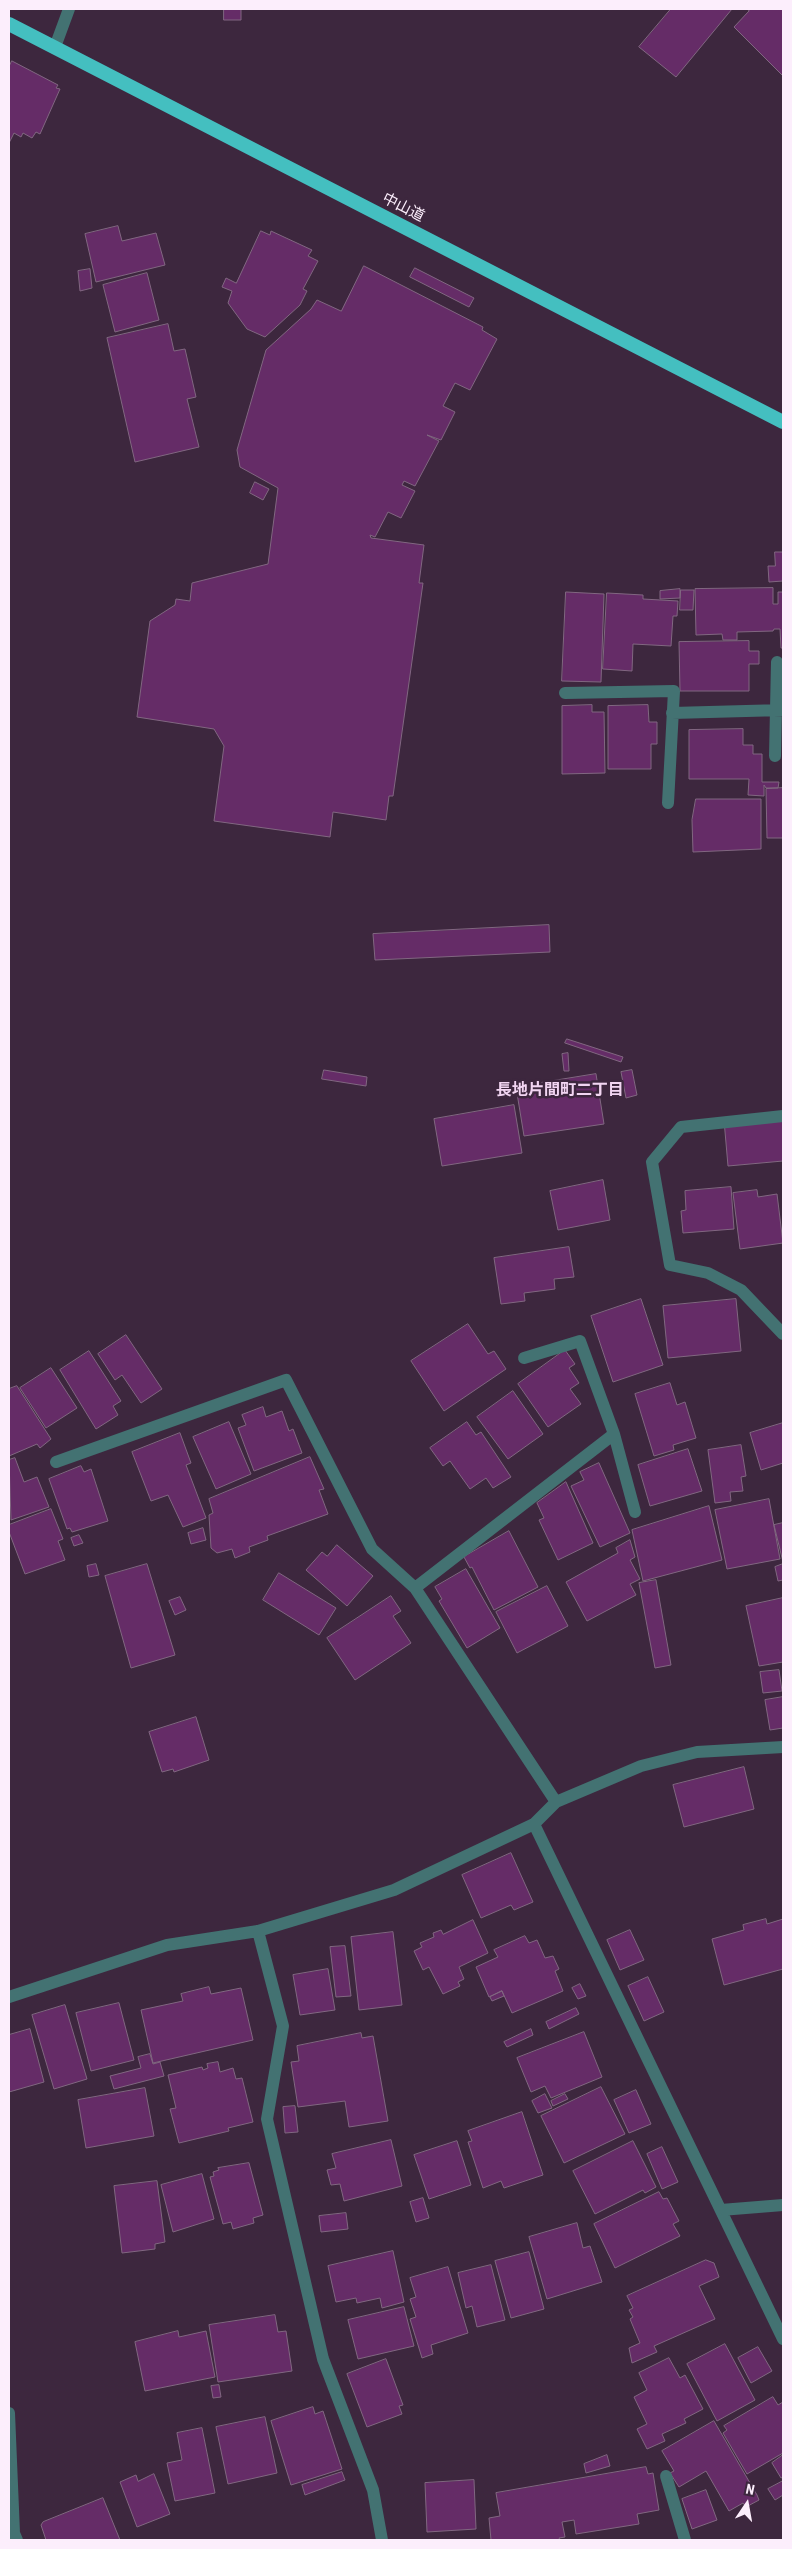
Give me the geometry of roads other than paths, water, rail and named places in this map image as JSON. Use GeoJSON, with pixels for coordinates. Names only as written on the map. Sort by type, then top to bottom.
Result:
{"type":"FeatureCollection","features":[{"type":"Feature","properties":{"kind":"highway","name":"中山道"},"geometry":{"type":"LineString","coordinates":[[9,24],[783,422]]}},
{"type":"Feature","properties":{"kind":"street"},"geometry":{"type":"LineString","coordinates":[[55,47],[69,9]]}},
{"type":"Feature","properties":{"kind":"street"},"geometry":{"type":"LineString","coordinates":[[775,756],[779,710],[777,662]]}},
{"type":"Feature","properties":{"kind":"street"},"geometry":{"type":"LineString","coordinates":[[565,694],[674,691],[668,803]]}},
{"type":"Feature","properties":{"kind":"street"},"geometry":{"type":"LineString","coordinates":[[672,713],[779,710]]}},
{"type":"Feature","properties":{"kind":"street"},"geometry":{"type":"LineString","coordinates":[[783,1116],[681,1127],[652,1162],[670,1265],[708,1273],[741,1290],[783,1334]]}},
{"type":"Feature","properties":{"kind":"street"},"geometry":{"type":"LineString","coordinates":[[524,1358],[580,1341],[614,1434],[635,1512]]}},
{"type":"Feature","properties":{"kind":"street"},"geometry":{"type":"LineString","coordinates":[[56,1462],[286,1380],[372,1549],[415,1588],[556,1802]]}},
{"type":"Feature","properties":{"kind":"street"},"geometry":{"type":"LineString","coordinates":[[415,1588],[614,1434]]}},
{"type":"Feature","properties":{"kind":"street"},"geometry":{"type":"LineString","coordinates":[[9,1997],[167,1946],[258,1931],[394,1890],[534,1824],[556,1802],[641,1766],[697,1752],[783,1747]]}},
{"type":"Feature","properties":{"kind":"street"},"geometry":{"type":"LineString","coordinates":[[534,1824],[783,2339]]}},
{"type":"Feature","properties":{"kind":"street"},"geometry":{"type":"LineString","coordinates":[[258,1931],[282,2026],[267,2119],[323,2359],[374,2490],[382,2540]]}},
{"type":"Feature","properties":{"kind":"street"},"geometry":{"type":"LineString","coordinates":[[721,2210],[783,2205]]}},
{"type":"Feature","properties":{"kind":"street"},"geometry":{"type":"LineString","coordinates":[[9,2413],[14,2533],[17,2540]]}},
{"type":"Feature","properties":{"kind":"street"},"geometry":{"type":"LineString","coordinates":[[666,2476],[685,2540]]}},
{"type":"Feature","properties":{"kind":"district","name":"長地片間町二丁目"},"geometry":{"type":"Point","coordinates":[560,1091]}}]}
